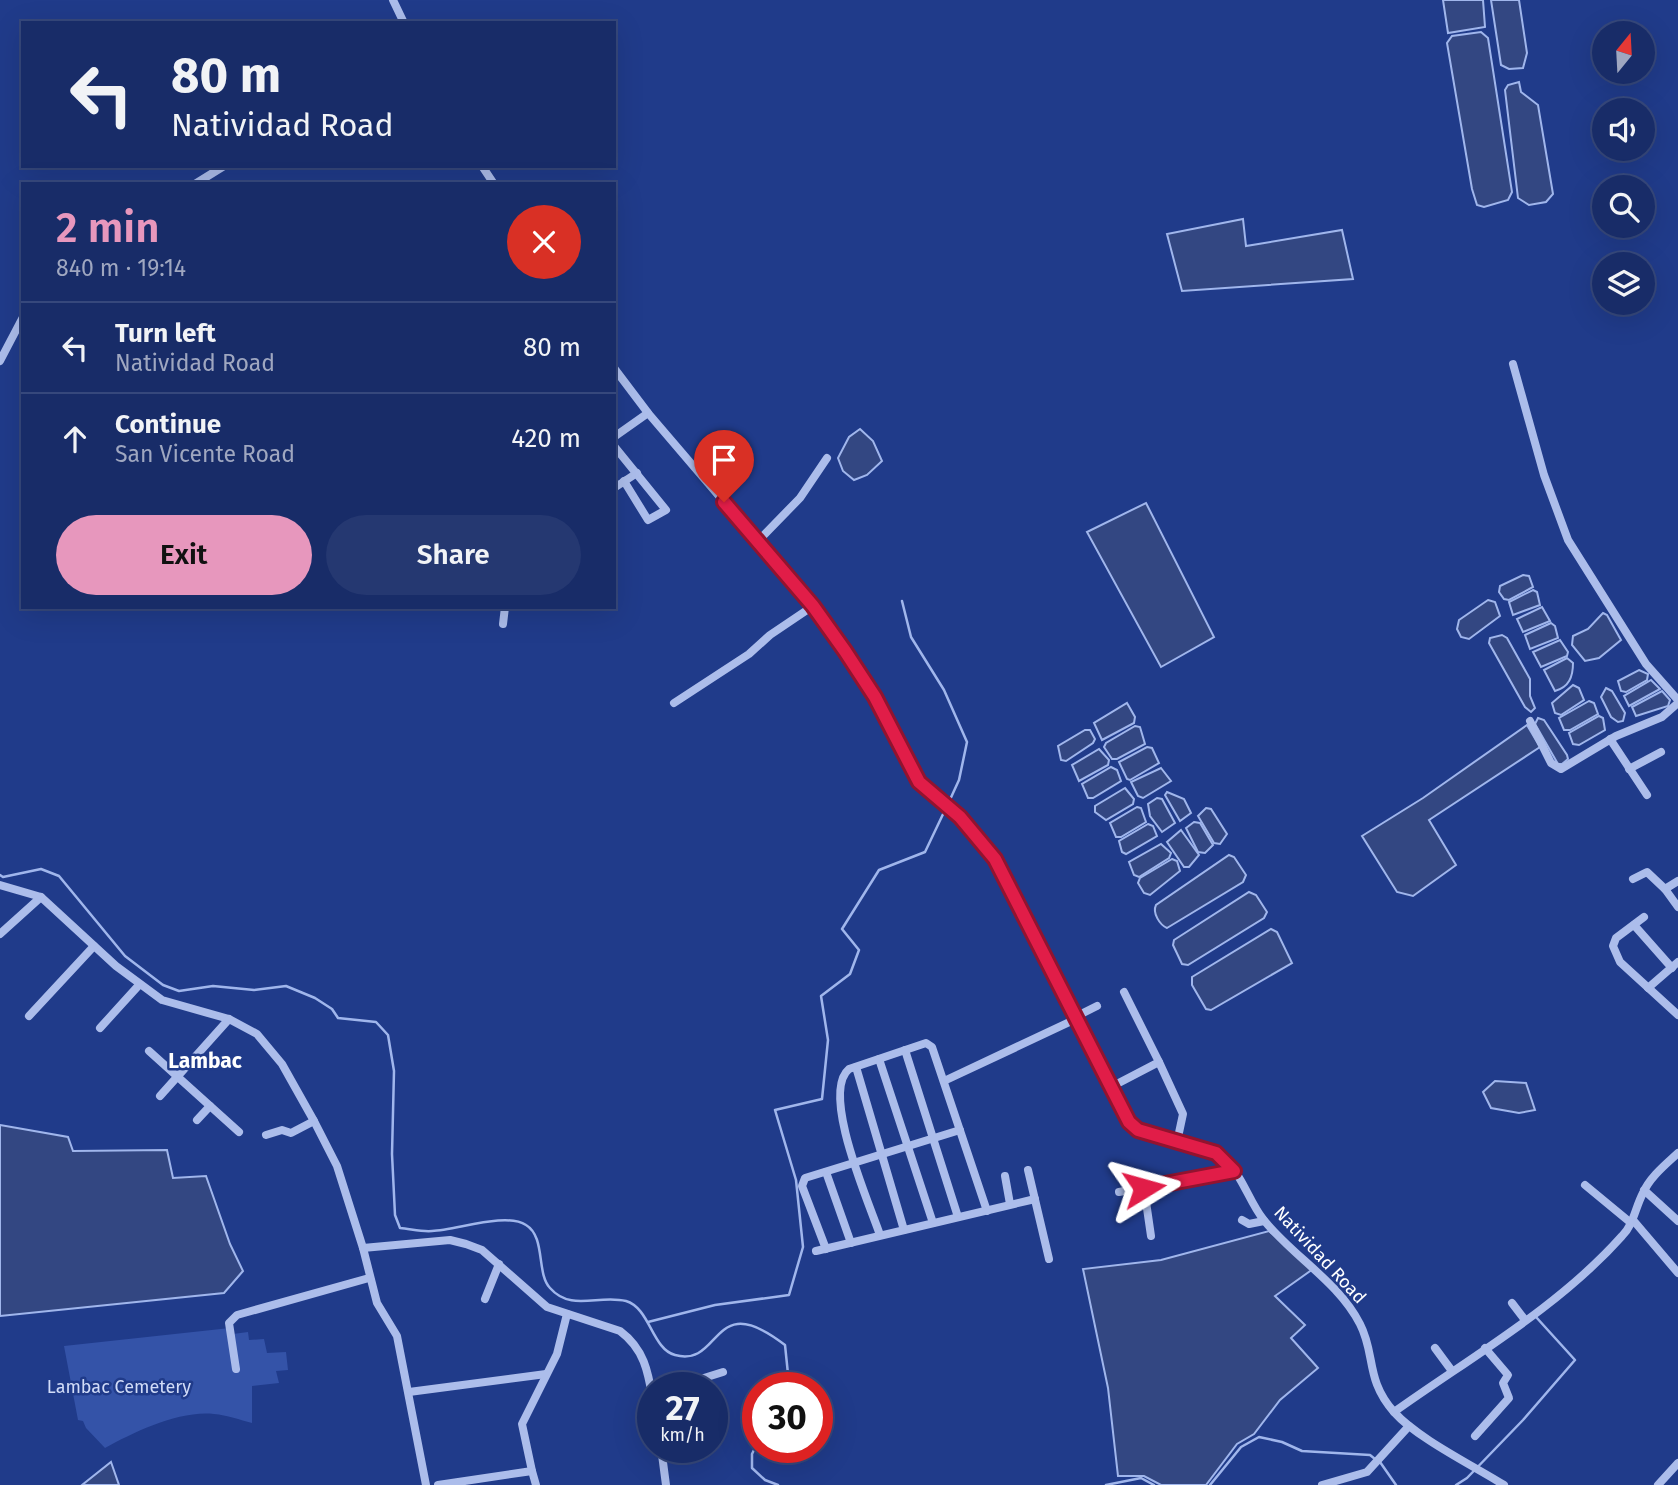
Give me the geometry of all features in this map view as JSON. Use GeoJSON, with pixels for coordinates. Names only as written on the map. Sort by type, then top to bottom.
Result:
{"type":"FeatureCollection","features":[{"type":"Feature","properties":{"kind":"street"},"geometry":{"type":"LineString","coordinates":[[393,0],[403,21]]}},
{"type":"Feature","properties":{"kind":"street"},"geometry":{"type":"LineString","coordinates":[[198,182],[221,168]]}},
{"type":"Feature","properties":{"kind":"street"},"geometry":{"type":"LineString","coordinates":[[0,361],[21,321]]}},
{"type":"Feature","properties":{"kind":"street"},"geometry":{"type":"LineString","coordinates":[[1513,364],[1567,540],[1646,664],[1678,701],[1662,717],[1610,739],[1561,769],[1555,768],[1530,721]]}},
{"type":"Feature","properties":{"kind":"street","name":"Natividad Road"},"geometry":{"type":"LineString","coordinates":[[616,371],[648,413],[813,606],[875,697],[919,782],[984,843],[995,859],[1133,1126],[1216,1153],[1234,1171],[1264,1221],[1310,1264],[1358,1319],[1372,1377],[1394,1412],[1409,1426],[1504,1485]]}},
{"type":"Feature","properties":{"kind":"street"},"geometry":{"type":"LineString","coordinates":[[616,436],[648,413]]}},
{"type":"Feature","properties":{"kind":"street"},"geometry":{"type":"LineString","coordinates":[[616,448],[666,510],[648,520],[624,481]]}},
{"type":"Feature","properties":{"kind":"street"},"geometry":{"type":"LineString","coordinates":[[758,541],[800,498],[827,458]]}},
{"type":"Feature","properties":{"kind":"street"},"geometry":{"type":"LineString","coordinates":[[616,487],[637,473]]}},
{"type":"Feature","properties":{"kind":"street"},"geometry":{"type":"LineString","coordinates":[[674,703],[749,654],[770,635],[813,606]]}},
{"type":"Feature","properties":{"kind":"street"},"geometry":{"type":"LineString","coordinates":[[503,624],[505,609]]}},
{"type":"Feature","properties":{"kind":"street"},"geometry":{"type":"LineString","coordinates":[[1610,739],[1647,795]]}},
{"type":"Feature","properties":{"kind":"street"},"geometry":{"type":"LineString","coordinates":[[1629,769],[1661,752]]}},
{"type":"Feature","properties":{"kind":"street"},"geometry":{"type":"LineString","coordinates":[[1633,879],[1647,872],[1665,889],[1678,907]]}},
{"type":"Feature","properties":{"kind":"street"},"geometry":{"type":"LineString","coordinates":[[1665,889],[1678,881]]}},
{"type":"Feature","properties":{"kind":"street"},"geometry":{"type":"LineString","coordinates":[[0,886],[41,897],[139,985],[179,1007],[229,1020],[257,1034],[282,1064],[337,1166],[381,1313],[397,1336],[426,1485]]}},
{"type":"Feature","properties":{"kind":"street"},"geometry":{"type":"LineString","coordinates":[[0,934],[41,897]]}},
{"type":"Feature","properties":{"kind":"street"},"geometry":{"type":"LineString","coordinates":[[1644,917],[1616,938],[1613,946],[1620,962],[1678,1015]]}},
{"type":"Feature","properties":{"kind":"street"},"geometry":{"type":"LineString","coordinates":[[1634,925],[1675,965],[1648,988]]}},
{"type":"Feature","properties":{"kind":"street"},"geometry":{"type":"LineString","coordinates":[[29,1016],[94,946]]}},
{"type":"Feature","properties":{"kind":"street"},"geometry":{"type":"LineString","coordinates":[[100,1028],[139,985]]}},
{"type":"Feature","properties":{"kind":"street"},"geometry":{"type":"LineString","coordinates":[[1124,992],[1183,1114],[1177,1142]]}},
{"type":"Feature","properties":{"kind":"street"},"geometry":{"type":"LineString","coordinates":[[944,1081],[1097,1006]]}},
{"type":"Feature","properties":{"kind":"street"},"geometry":{"type":"LineString","coordinates":[[160,1096],[229,1020]]}},
{"type":"Feature","properties":{"kind":"street"},"geometry":{"type":"LineString","coordinates":[[880,1235],[855,1164],[840,1110],[844,1074],[856,1067],[905,1050],[931,1044],[987,1211]]}},
{"type":"Feature","properties":{"kind":"street"},"geometry":{"type":"LineString","coordinates":[[905,1050],[958,1217]]}},
{"type":"Feature","properties":{"kind":"street"},"geometry":{"type":"LineString","coordinates":[[149,1051],[239,1132]]}},
{"type":"Feature","properties":{"kind":"street"},"geometry":{"type":"LineString","coordinates":[[879,1059],[933,1223]]}},
{"type":"Feature","properties":{"kind":"street"},"geometry":{"type":"LineString","coordinates":[[1111,1087],[1159,1062]]}},
{"type":"Feature","properties":{"kind":"street"},"geometry":{"type":"LineString","coordinates":[[856,1067],[904,1230]]}},
{"type":"Feature","properties":{"kind":"street"},"geometry":{"type":"LineString","coordinates":[[197,1120],[210,1106]]}},
{"type":"Feature","properties":{"kind":"street"},"geometry":{"type":"LineString","coordinates":[[266,1135],[282,1130],[291,1133],[314,1121]]}},
{"type":"Feature","properties":{"kind":"street"},"geometry":{"type":"LineString","coordinates":[[826,1249],[802,1182],[960,1130]]}},
{"type":"Feature","properties":{"kind":"street"},"geometry":{"type":"LineString","coordinates":[[1394,1412],[1525,1320],[1585,1271],[1622,1237],[1632,1222],[1644,1190],[1678,1153]]}},
{"type":"Feature","properties":{"kind":"street"},"geometry":{"type":"LineString","coordinates":[[1027,1170],[1049,1259]]}},
{"type":"Feature","properties":{"kind":"street"},"geometry":{"type":"LineString","coordinates":[[1119,1192],[1234,1171]]}},
{"type":"Feature","properties":{"kind":"street"},"geometry":{"type":"LineString","coordinates":[[827,1172],[851,1243]]}},
{"type":"Feature","properties":{"kind":"street"},"geometry":{"type":"LineString","coordinates":[[1005,1176],[1010,1204]]}},
{"type":"Feature","properties":{"kind":"street"},"geometry":{"type":"LineString","coordinates":[[1585,1185],[1632,1222],[1678,1273]]}},
{"type":"Feature","properties":{"kind":"street"},"geometry":{"type":"LineString","coordinates":[[1144,1188],[1151,1236]]}},
{"type":"Feature","properties":{"kind":"street"},"geometry":{"type":"LineString","coordinates":[[1644,1190],[1678,1221]]}},
{"type":"Feature","properties":{"kind":"street"},"geometry":{"type":"LineString","coordinates":[[816,1251],[1035,1199]]}},
{"type":"Feature","properties":{"kind":"street"},"geometry":{"type":"LineString","coordinates":[[1242,1220],[1249,1224],[1264,1221]]}},
{"type":"Feature","properties":{"kind":"street"},"geometry":{"type":"LineString","coordinates":[[363,1248],[450,1240],[482,1250],[538,1302],[620,1331],[638,1346],[645,1372]]}},
{"type":"Feature","properties":{"kind":"street"},"geometry":{"type":"LineString","coordinates":[[485,1299],[499,1264]]}},
{"type":"Feature","properties":{"kind":"street"},"geometry":{"type":"LineString","coordinates":[[236,1369],[229,1323],[237,1315],[369,1278]]}},
{"type":"Feature","properties":{"kind":"street"},"geometry":{"type":"LineString","coordinates":[[1512,1303],[1525,1320]]}},
{"type":"Feature","properties":{"kind":"street"},"geometry":{"type":"LineString","coordinates":[[536,1485],[522,1424],[558,1354],[567,1314]]}},
{"type":"Feature","properties":{"kind":"street"},"geometry":{"type":"LineString","coordinates":[[1435,1348],[1452,1371]]}},
{"type":"Feature","properties":{"kind":"street"},"geometry":{"type":"LineString","coordinates":[[1475,1436],[1509,1398],[1503,1383],[1508,1375],[1485,1348]]}},
{"type":"Feature","properties":{"kind":"street"},"geometry":{"type":"LineString","coordinates":[[409,1392],[547,1374]]}},
{"type":"Feature","properties":{"kind":"street"},"geometry":{"type":"LineString","coordinates":[[1322,1485],[1352,1479],[1373,1467],[1409,1426]]}},
{"type":"Feature","properties":{"kind":"street"},"geometry":{"type":"LineString","coordinates":[[663,1463],[666,1485]]}},
{"type":"Feature","properties":{"kind":"street"},"geometry":{"type":"LineString","coordinates":[[1658,1485],[1678,1463]]}},
{"type":"Feature","properties":{"kind":"street"},"geometry":{"type":"LineString","coordinates":[[438,1485],[532,1471]]}},
{"type":"Feature","properties":{"kind":"green space","name":"Lambac Cemetery"},"geometry":{"type":"Polygon","coordinates":[[[230,1328],[233,1334],[248,1332],[249,1340],[264,1339],[267,1353],[286,1352],[288,1370],[276,1371],[279,1383],[252,1386],[252,1423],[219,1415],[187,1415],[143,1429],[105,1448],[83,1421],[78,1420],[64,1346],[230,1328]]]}},
{"type":"Feature","properties":{"kind":"shaded area"},"geometry":{"type":"Polygon","coordinates":[[[1443,0],[1483,0],[1485,27],[1448,33],[1443,0]]]}},
{"type":"Feature","properties":{"kind":"shaded area"},"geometry":{"type":"Polygon","coordinates":[[[1491,0],[1519,0],[1527,53],[1523,68],[1509,69],[1501,65],[1491,0]]]}},
{"type":"Feature","properties":{"kind":"shaded area"},"geometry":{"type":"Polygon","coordinates":[[[1481,32],[1488,38],[1512,192],[1508,200],[1484,207],[1477,205],[1472,189],[1447,43],[1452,36],[1481,32]]]}},
{"type":"Feature","properties":{"kind":"shaded area"},"geometry":{"type":"Polygon","coordinates":[[[1519,82],[1521,92],[1538,105],[1553,194],[1546,202],[1529,205],[1518,198],[1505,90],[1508,85],[1519,82]]]}},
{"type":"Feature","properties":{"kind":"shaded area"},"geometry":{"type":"Polygon","coordinates":[[[1243,219],[1246,246],[1342,230],[1353,279],[1182,291],[1167,234],[1243,219]]]}},
{"type":"Feature","properties":{"kind":"shaded area"},"geometry":{"type":"Polygon","coordinates":[[[860,429],[873,441],[882,461],[867,475],[854,480],[843,471],[838,458],[849,437],[860,429]]]}},
{"type":"Feature","properties":{"kind":"shaded area"},"geometry":{"type":"Polygon","coordinates":[[[1146,503],[1214,637],[1161,667],[1087,532],[1146,503]]]}},
{"type":"Feature","properties":{"kind":"shaded area"},"geometry":{"type":"Polygon","coordinates":[[[1523,575],[1529,576],[1533,587],[1509,600],[1504,599],[1499,592],[1500,586],[1523,575]]]}},
{"type":"Feature","properties":{"kind":"shaded area"},"geometry":{"type":"Polygon","coordinates":[[[1533,590],[1537,592],[1540,605],[1513,615],[1509,602],[1533,590]]]}},
{"type":"Feature","properties":{"kind":"shaded area"},"geometry":{"type":"Polygon","coordinates":[[[1488,600],[1495,602],[1500,616],[1469,639],[1461,637],[1457,629],[1459,620],[1488,600]]]}},
{"type":"Feature","properties":{"kind":"shaded area"},"geometry":{"type":"Polygon","coordinates":[[[1542,607],[1550,621],[1523,632],[1517,619],[1542,607]]]}},
{"type":"Feature","properties":{"kind":"shaded area"},"geometry":{"type":"Polygon","coordinates":[[[1603,613],[1607,615],[1621,640],[1599,658],[1585,661],[1572,645],[1573,636],[1588,629],[1603,613]]]}},
{"type":"Feature","properties":{"kind":"shaded area"},"geometry":{"type":"Polygon","coordinates":[[[1551,623],[1555,626],[1558,638],[1530,649],[1525,635],[1551,623]]]}},
{"type":"Feature","properties":{"kind":"shaded area"},"geometry":{"type":"Polygon","coordinates":[[[1502,635],[1507,638],[1530,679],[1530,696],[1535,708],[1531,712],[1525,707],[1489,643],[1490,638],[1502,635]]]}},
{"type":"Feature","properties":{"kind":"shaded area"},"geometry":{"type":"Polygon","coordinates":[[[1560,640],[1568,652],[1567,656],[1541,667],[1533,652],[1560,640]]]}},
{"type":"Feature","properties":{"kind":"shaded area"},"geometry":{"type":"Polygon","coordinates":[[[1567,658],[1573,663],[1571,677],[1564,687],[1555,691],[1544,670],[1567,658]]]}},
{"type":"Feature","properties":{"kind":"shaded area"},"geometry":{"type":"Polygon","coordinates":[[[1639,670],[1648,674],[1647,680],[1626,692],[1621,691],[1618,681],[1639,670]]]}},
{"type":"Feature","properties":{"kind":"shaded area"},"geometry":{"type":"Polygon","coordinates":[[[1651,680],[1660,689],[1629,706],[1624,696],[1651,680]]]}},
{"type":"Feature","properties":{"kind":"shaded area"},"geometry":{"type":"Polygon","coordinates":[[[1573,685],[1579,688],[1584,700],[1561,715],[1555,713],[1552,703],[1573,685]]]}},
{"type":"Feature","properties":{"kind":"shaded area"},"geometry":{"type":"Polygon","coordinates":[[[1606,688],[1612,691],[1625,713],[1623,721],[1618,722],[1611,717],[1601,697],[1606,688]]]}},
{"type":"Feature","properties":{"kind":"shaded area"},"geometry":{"type":"Polygon","coordinates":[[[1662,691],[1670,700],[1668,706],[1636,716],[1632,707],[1662,691]]]}},
{"type":"Feature","properties":{"kind":"shaded area"},"geometry":{"type":"Polygon","coordinates":[[[1589,701],[1594,703],[1598,714],[1570,730],[1564,730],[1559,718],[1589,701]]]}},
{"type":"Feature","properties":{"kind":"shaded area"},"geometry":{"type":"Polygon","coordinates":[[[1127,703],[1135,717],[1134,723],[1102,740],[1094,723],[1127,703]]]}},
{"type":"Feature","properties":{"kind":"shaded area"},"geometry":{"type":"Polygon","coordinates":[[[1599,716],[1603,718],[1605,730],[1579,745],[1573,744],[1569,733],[1599,716]]]}},
{"type":"Feature","properties":{"kind":"shaded area"},"geometry":{"type":"Polygon","coordinates":[[[1538,718],[1544,720],[1567,755],[1568,759],[1562,764],[1558,764],[1535,724],[1538,718]]]}},
{"type":"Feature","properties":{"kind":"shaded area"},"geometry":{"type":"Polygon","coordinates":[[[1527,725],[1540,747],[1429,820],[1456,865],[1413,896],[1397,892],[1362,836],[1423,798],[1527,725]]]}},
{"type":"Feature","properties":{"kind":"shaded area"},"geometry":{"type":"Polygon","coordinates":[[[1135,726],[1140,727],[1145,744],[1112,759],[1104,747],[1106,743],[1135,726]]]}},
{"type":"Feature","properties":{"kind":"shaded area"},"geometry":{"type":"Polygon","coordinates":[[[1085,730],[1090,730],[1095,739],[1093,743],[1066,761],[1061,760],[1058,746],[1085,730]]]}},
{"type":"Feature","properties":{"kind":"shaded area"},"geometry":{"type":"Polygon","coordinates":[[[1147,747],[1152,748],[1159,763],[1130,780],[1127,779],[1119,762],[1147,747]]]}},
{"type":"Feature","properties":{"kind":"shaded area"},"geometry":{"type":"Polygon","coordinates":[[[1099,749],[1109,760],[1108,765],[1079,781],[1072,765],[1099,749]]]}},
{"type":"Feature","properties":{"kind":"shaded area"},"geometry":{"type":"Polygon","coordinates":[[[1111,767],[1117,770],[1121,781],[1093,798],[1088,798],[1082,784],[1111,767]]]}},
{"type":"Feature","properties":{"kind":"shaded area"},"geometry":{"type":"Polygon","coordinates":[[[1161,768],[1171,781],[1143,798],[1138,796],[1131,782],[1161,768]]]}},
{"type":"Feature","properties":{"kind":"shaded area"},"geometry":{"type":"Polygon","coordinates":[[[1125,788],[1134,799],[1133,804],[1106,820],[1095,812],[1095,806],[1125,788]]]}},
{"type":"Feature","properties":{"kind":"shaded area"},"geometry":{"type":"Polygon","coordinates":[[[1167,792],[1184,799],[1191,813],[1180,821],[1165,795],[1167,792]]]}},
{"type":"Feature","properties":{"kind":"shaded area"},"geometry":{"type":"Polygon","coordinates":[[[1157,798],[1162,799],[1175,823],[1162,832],[1150,816],[1148,804],[1157,798]]]}},
{"type":"Feature","properties":{"kind":"shaded area"},"geometry":{"type":"Polygon","coordinates":[[[1137,807],[1141,808],[1146,822],[1121,837],[1116,837],[1110,823],[1137,807]]]}},
{"type":"Feature","properties":{"kind":"shaded area"},"geometry":{"type":"Polygon","coordinates":[[[1206,808],[1211,809],[1227,834],[1220,844],[1214,843],[1198,816],[1206,808]]]}},
{"type":"Feature","properties":{"kind":"shaded area"},"geometry":{"type":"Polygon","coordinates":[[[1194,822],[1200,823],[1213,845],[1205,853],[1198,852],[1186,828],[1194,822]]]}},
{"type":"Feature","properties":{"kind":"shaded area"},"geometry":{"type":"Polygon","coordinates":[[[1148,824],[1153,826],[1157,836],[1126,854],[1122,852],[1119,841],[1148,824]]]}},
{"type":"Feature","properties":{"kind":"shaded area"},"geometry":{"type":"Polygon","coordinates":[[[1181,830],[1199,855],[1189,867],[1184,867],[1167,842],[1181,830]]]}},
{"type":"Feature","properties":{"kind":"shaded area"},"geometry":{"type":"Polygon","coordinates":[[[1161,844],[1171,853],[1169,858],[1139,877],[1134,875],[1129,862],[1161,844]]]}},
{"type":"Feature","properties":{"kind":"shaded area"},"geometry":{"type":"Polygon","coordinates":[[[1229,855],[1234,857],[1246,875],[1243,882],[1167,928],[1162,924],[1156,915],[1156,905],[1229,855]]]}},
{"type":"Feature","properties":{"kind":"shaded area"},"geometry":{"type":"Polygon","coordinates":[[[1172,859],[1177,861],[1180,871],[1150,895],[1144,893],[1138,883],[1140,878],[1172,859]]]}},
{"type":"Feature","properties":{"kind":"shaded area"},"geometry":{"type":"Polygon","coordinates":[[[1249,892],[1256,895],[1267,912],[1264,918],[1188,965],[1182,964],[1173,945],[1174,940],[1249,892]]]}},
{"type":"Feature","properties":{"kind":"shaded area"},"geometry":{"type":"Polygon","coordinates":[[[1271,929],[1277,932],[1292,963],[1211,1010],[1206,1009],[1192,985],[1192,977],[1271,929]]]}},
{"type":"Feature","properties":{"kind":"shaded area"},"geometry":{"type":"Polygon","coordinates":[[[1495,1081],[1526,1083],[1535,1110],[1519,1113],[1491,1108],[1483,1092],[1495,1081]]]}},
{"type":"Feature","properties":{"kind":"shaded area"},"geometry":{"type":"Polygon","coordinates":[[[0,1125],[68,1137],[73,1151],[167,1150],[173,1178],[206,1176],[230,1244],[243,1271],[224,1293],[0,1316],[0,1125]]]}},
{"type":"Feature","properties":{"kind":"shaded area"},"geometry":{"type":"Polygon","coordinates":[[[1269,1231],[1313,1269],[1275,1296],[1305,1325],[1291,1338],[1318,1368],[1280,1400],[1254,1434],[1237,1444],[1206,1485],[1161,1485],[1144,1476],[1118,1476],[1108,1388],[1083,1269],[1161,1260],[1269,1231]]]}},
{"type":"Feature","properties":{"kind":"shaded area"},"geometry":{"type":"Polygon","coordinates":[[[111,1462],[119,1485],[82,1485],[111,1462]]]}},
{"type":"Feature","properties":{"kind":"waterway"},"geometry":{"type":"LineString","coordinates":[[902,601],[911,637],[944,690],[967,742],[959,780],[948,804]]}},
{"type":"Feature","properties":{"kind":"waterway"},"geometry":{"type":"LineString","coordinates":[[648,1322],[715,1305],[789,1295],[803,1247],[796,1180],[775,1110],[822,1099],[828,1040],[821,996],[850,974],[859,950],[842,929],[879,870],[925,852],[945,810]]}},
{"type":"Feature","properties":{"kind":"waterway"},"geometry":{"type":"LineString","coordinates":[[0,875],[3,877],[41,869],[59,876],[125,956],[163,985],[179,991],[213,986],[254,990],[286,986],[315,998],[332,1009],[338,1018],[376,1022],[388,1035],[394,1071],[392,1154],[395,1215],[400,1228],[432,1231],[494,1221],[517,1221],[526,1225],[536,1238],[543,1274],[550,1288],[558,1295],[576,1301],[616,1299],[634,1305],[661,1345],[675,1355],[690,1356],[702,1351],[730,1326],[743,1324],[761,1329],[785,1345],[788,1372]]}},
{"type":"Feature","properties":{"kind":"waterway"},"geometry":{"type":"LineString","coordinates":[[1456,1485],[1467,1478],[1523,1420],[1575,1360],[1536,1317]]}},
{"type":"Feature","properties":{"kind":"waterway"},"geometry":{"type":"LineString","coordinates":[[1210,1485],[1241,1447],[1259,1437],[1282,1442],[1302,1451],[1370,1455],[1375,1459]]}},
{"type":"Feature","properties":{"kind":"waterway"},"geometry":{"type":"LineString","coordinates":[[1380,1462],[1396,1485]]}},
{"type":"Feature","properties":{"kind":"waterway"},"geometry":{"type":"LineString","coordinates":[[752,1463],[752,1468],[765,1480],[778,1485]]}},
{"type":"Feature","properties":{"kind":"waterway"},"geometry":{"type":"LineString","coordinates":[[1106,1485],[1141,1478],[1154,1485]]}},
{"type":"Feature","properties":{"kind":"district","name":"Lambac"},"geometry":{"type":"Point","coordinates":[205,1061]}},
{"type":"Feature","properties":{"kind":"route"},"geometry":{"type":"LineString","coordinates":[[724,502],[813,606],[845,651],[875,697],[919,782],[960,817],[995,859],[1129,1122],[1138,1130],[1216,1153],[1234,1171],[1144,1188]]}}]}
